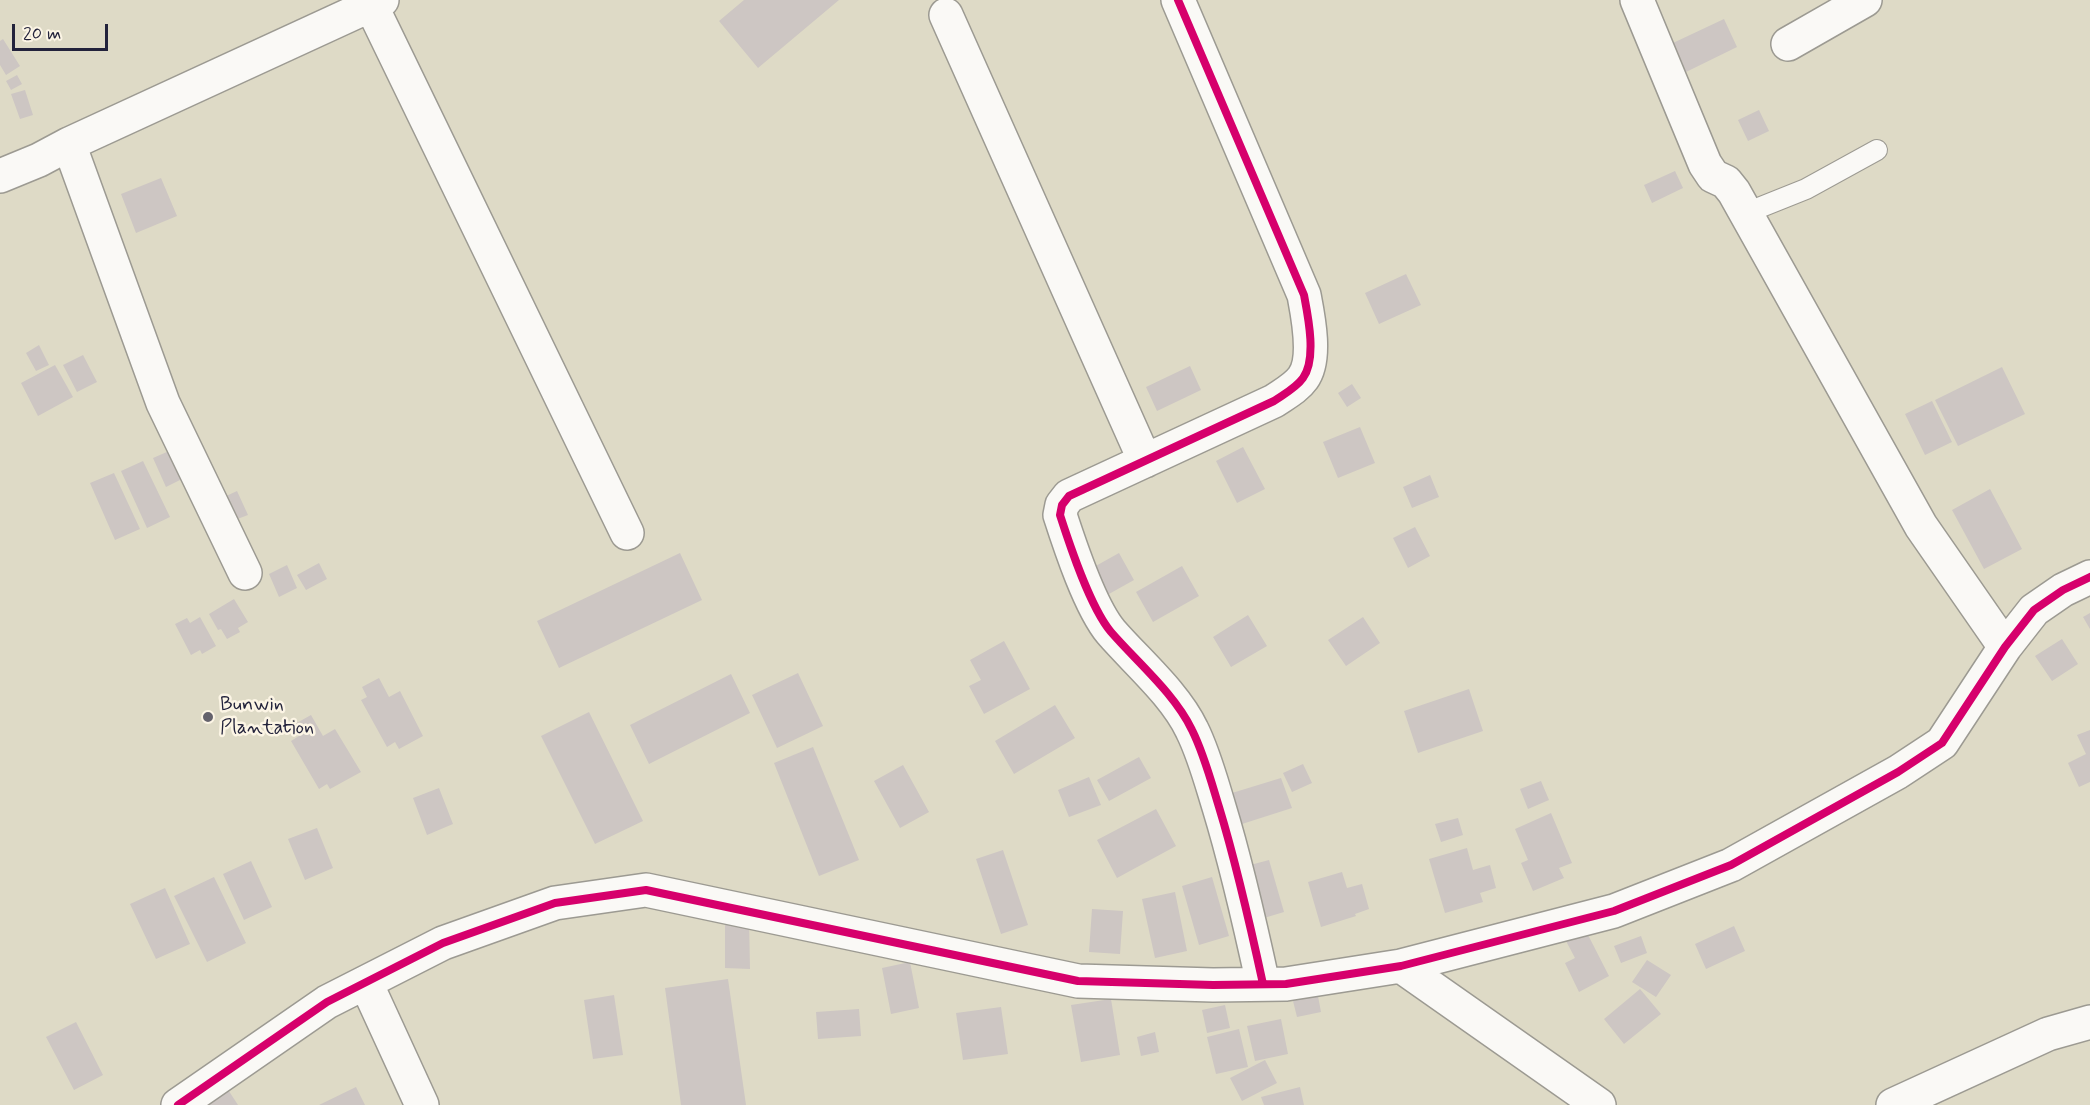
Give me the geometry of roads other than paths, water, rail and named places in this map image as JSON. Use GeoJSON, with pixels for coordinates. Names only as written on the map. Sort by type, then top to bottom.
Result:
{"type":"FeatureCollection","features":[{"type":"Feature","properties":{"kind":"street"},"geometry":{"type":"LineString","coordinates":[[1178,0],[1304,295],[1310,325],[1310,363],[1305,377],[1274,401],[1069,496],[1062,505],[1060,515],[1081,574],[1109,630],[1164,689],[1191,728],[1207,768],[1227,836],[1248,911],[1263,984]]}},
{"type":"Feature","properties":{"kind":"street"},"geometry":{"type":"LineString","coordinates":[[1637,0],[1705,164],[1713,176],[1726,183],[1734,192],[1921,526],[2005,647]]}},
{"type":"Feature","properties":{"kind":"street"},"geometry":{"type":"LineString","coordinates":[[1788,44],[1865,0]]}},
{"type":"Feature","properties":{"kind":"street"},"geometry":{"type":"LineString","coordinates":[[0,176],[39,160],[376,2],[627,533]]}},
{"type":"Feature","properties":{"kind":"street"},"geometry":{"type":"LineString","coordinates":[[946,15],[1145,461]]}},
{"type":"Feature","properties":{"kind":"street"},"geometry":{"type":"LineString","coordinates":[[69,144],[163,403],[245,573]]}},
{"type":"Feature","properties":{"kind":"street"},"geometry":{"type":"LineString","coordinates":[[178,1105],[327,1002],[443,943],[555,903],[646,890],[1078,981],[1213,985],[1286,984],[1401,966],[1614,911],[1731,865],[1898,772],[1941,743],[2005,647],[2034,610],[2063,590],[2090,577]]}},
{"type":"Feature","properties":{"kind":"street"},"geometry":{"type":"LineString","coordinates":[[1401,966],[1599,1105]]}},
{"type":"Feature","properties":{"kind":"street"},"geometry":{"type":"LineString","coordinates":[[366,983],[422,1105]]}},
{"type":"Feature","properties":{"kind":"street"},"geometry":{"type":"LineString","coordinates":[[1893,1105],[2048,1034],[2090,1022]]}},
{"type":"Feature","properties":{"kind":"lane"},"geometry":{"type":"LineString","coordinates":[[1746,213],[1806,189],[1877,150]]}},
{"type":"Feature","properties":{"kind":"place","name":"Bunwin Plantation"},"geometry":{"type":"Point","coordinates":[208,717]}}]}
